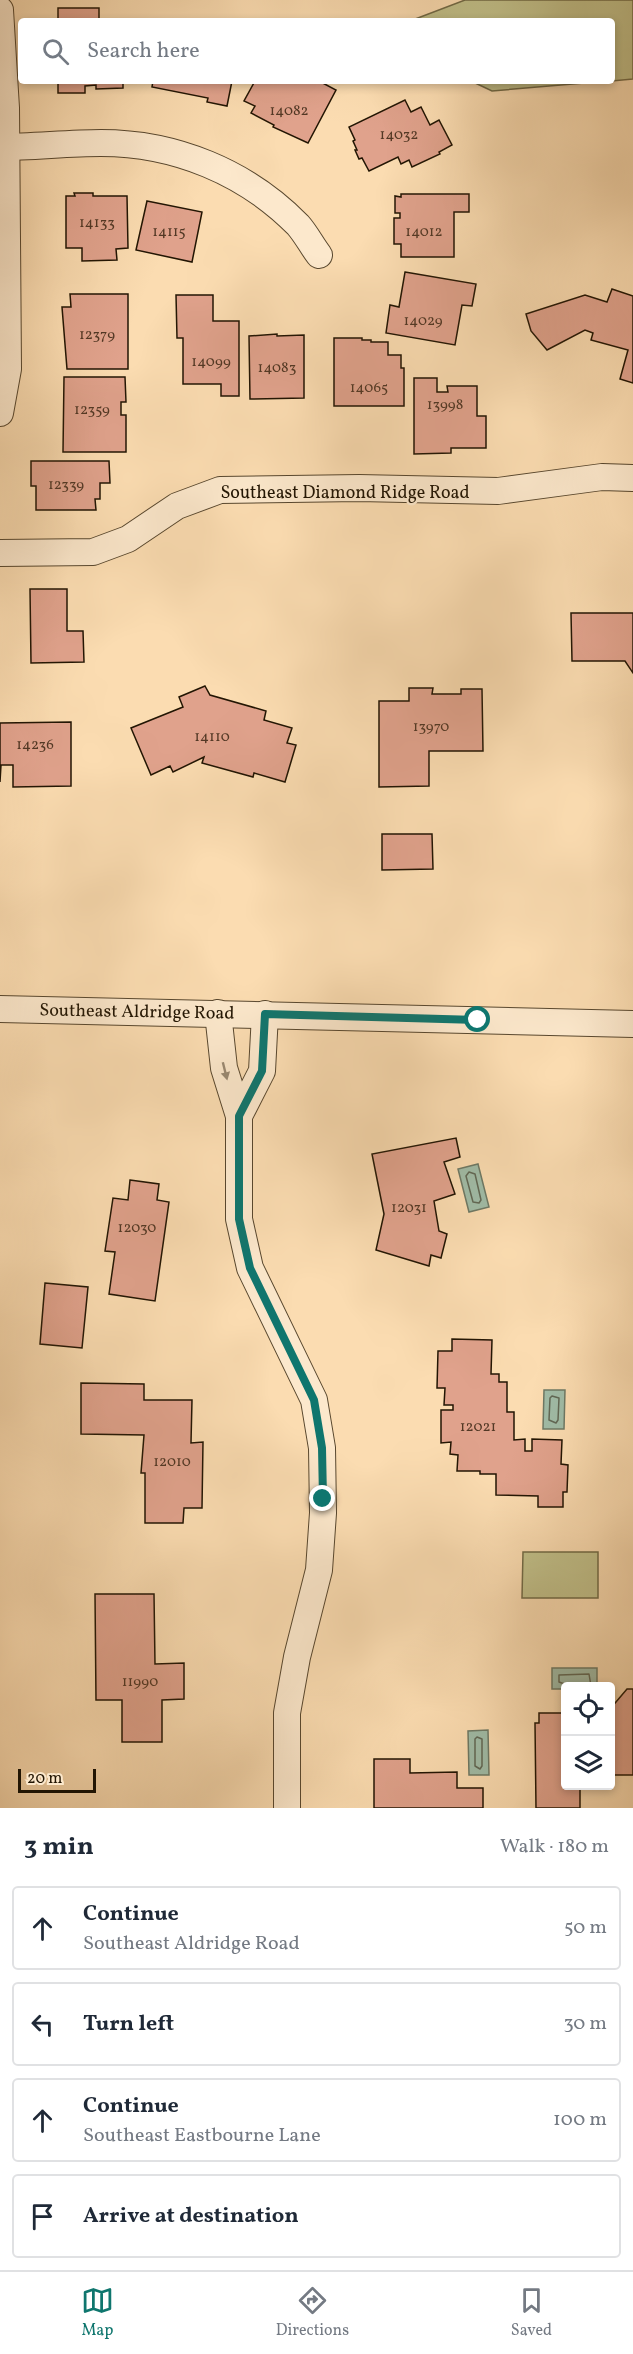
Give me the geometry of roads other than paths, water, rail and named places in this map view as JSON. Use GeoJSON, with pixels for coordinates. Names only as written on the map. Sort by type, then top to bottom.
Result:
{"type":"FeatureCollection","features":[{"type":"Feature","properties":{"kind":"street"},"geometry":{"type":"LineString","coordinates":[[0,10],[8,369],[0,413]]}},
{"type":"Feature","properties":{"kind":"street"},"geometry":{"type":"LineString","coordinates":[[3,147],[102,143],[156,148],[205,162],[237,177],[267,198],[300,227],[319,255]]}},
{"type":"Feature","properties":{"kind":"street","name":"Southeast Diamond Ridge Road"},"geometry":{"type":"LineString","coordinates":[[0,553],[93,552],[128,539],[177,506],[220,490],[498,491],[602,477],[633,478]]}},
{"type":"Feature","properties":{"kind":"street","name":"Southeast Aldridge Road"},"geometry":{"type":"LineString","coordinates":[[0,1009],[633,1024]]}},
{"type":"Feature","properties":{"kind":"street"},"geometry":{"type":"LineString","coordinates":[[218,1013],[224,1068],[239,1116],[239,1219],[250,1268],[314,1400],[322,1448],[323,1512],[319,1569],[297,1657],[287,1713],[287,1808]]}},
{"type":"Feature","properties":{"kind":"street"},"geometry":{"type":"LineString","coordinates":[[239,1116],[262,1071],[265,1014]]}},
{"type":"Feature","properties":{"kind":"water"},"geometry":{"type":"Polygon","coordinates":[[[478,1164],[489,1207],[469,1212],[458,1169],[478,1164]]]}},
{"type":"Feature","properties":{"kind":"water"},"geometry":{"type":"Polygon","coordinates":[[[544,1390],[565,1390],[564,1429],[543,1429],[544,1390]]]}},
{"type":"Feature","properties":{"kind":"water"},"geometry":{"type":"Polygon","coordinates":[[[552,1668],[597,1668],[597,1682],[561,1682],[561,1689],[552,1689],[552,1668]]]}},
{"type":"Feature","properties":{"kind":"water"},"geometry":{"type":"Polygon","coordinates":[[[488,1730],[489,1775],[469,1775],[468,1731],[488,1730]]]}}]}
